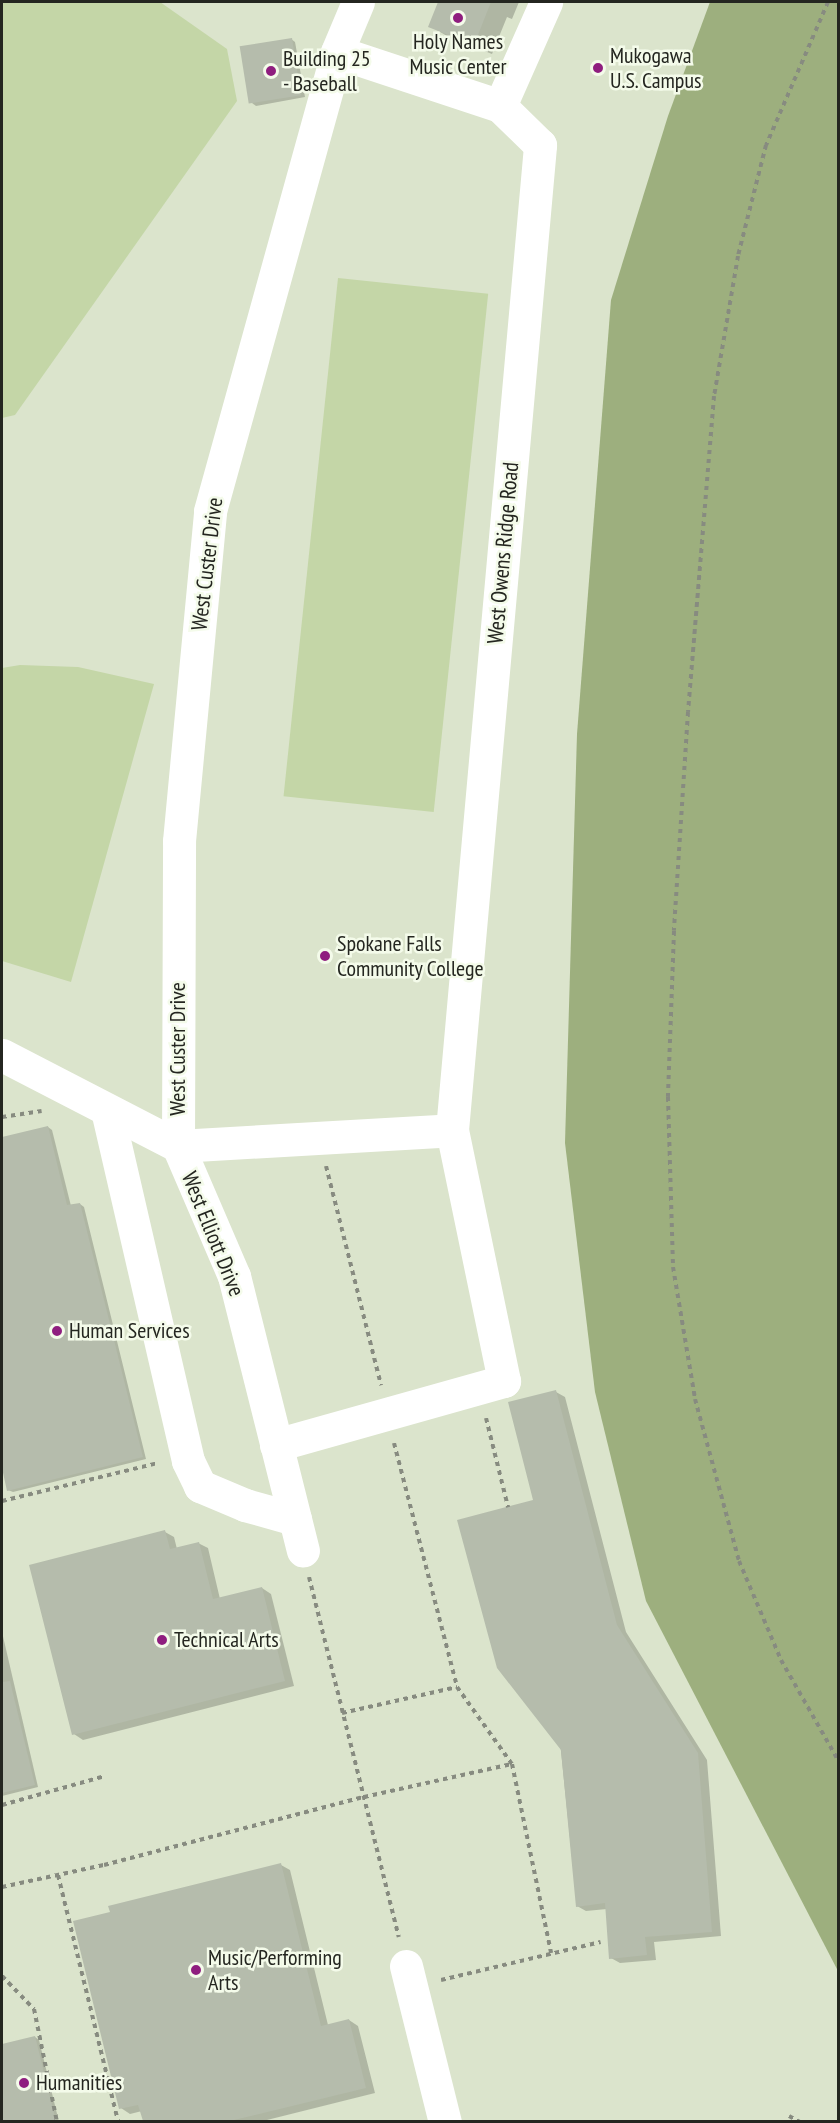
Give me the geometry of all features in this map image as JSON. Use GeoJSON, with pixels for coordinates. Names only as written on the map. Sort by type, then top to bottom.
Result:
{"type":"FeatureCollection","features":[{"type":"Feature","properties":{"kind":"street","name":"West Custer Drive"},"geometry":{"type":"LineString","coordinates":[[178,1146],[179,841],[210,511],[337,52],[358,2]]}},
{"type":"Feature","properties":{"kind":"street"},"geometry":{"type":"LineString","coordinates":[[337,52],[500,106],[546,2]]}},
{"type":"Feature","properties":{"kind":"street","name":"West Owens Ridge Road"},"geometry":{"type":"LineString","coordinates":[[452,1130],[540,145],[500,106]]}},
{"type":"Feature","properties":{"kind":"street","name":"West Elliott Drive"},"geometry":{"type":"LineString","coordinates":[[2,1055],[178,1146],[234,1276],[299,1535]]}},
{"type":"Feature","properties":{"kind":"street"},"geometry":{"type":"LineString","coordinates":[[107,1110],[188,1461],[200,1486],[245,1505],[299,1535]]}},
{"type":"Feature","properties":{"kind":"street"},"geometry":{"type":"LineString","coordinates":[[178,1146],[452,1130],[504,1381],[276,1445]]}},
{"type":"Feature","properties":{"kind":"street"},"geometry":{"type":"LineString","coordinates":[[410,1979],[445,2121]]}},
{"type":"Feature","properties":{"kind":"path"},"geometry":{"type":"LineString","coordinates":[[828,2],[766,145],[738,256],[714,396],[688,712],[674,931],[668,1098],[673,1267],[695,1399],[739,1561],[781,1660],[838,1760]]}},
{"type":"Feature","properties":{"kind":"path"},"geometry":{"type":"LineString","coordinates":[[322,1138],[325,1160],[383,1391]]}},
{"type":"Feature","properties":{"kind":"path"},"geometry":{"type":"LineString","coordinates":[[483,1409],[508,1507]]}},
{"type":"Feature","properties":{"kind":"path"},"geometry":{"type":"LineString","coordinates":[[384,1445],[403,1440]]}},
{"type":"Feature","properties":{"kind":"path"},"geometry":{"type":"LineString","coordinates":[[394,1442],[457,1687],[512,1764],[551,1953]]}},
{"type":"Feature","properties":{"kind":"path"},"geometry":{"type":"LineString","coordinates":[[2,1501],[166,1461]]}},
{"type":"Feature","properties":{"kind":"path"},"geometry":{"type":"LineString","coordinates":[[299,1535],[410,1979],[447,1978],[601,1942]]}},
{"type":"Feature","properties":{"kind":"path"},"geometry":{"type":"LineString","coordinates":[[342,1713],[457,1687]]}},
{"type":"Feature","properties":{"kind":"path"},"geometry":{"type":"LineString","coordinates":[[2,1887],[58,1875],[364,1797],[512,1764]]}},
{"type":"Feature","properties":{"kind":"path"},"geometry":{"type":"LineString","coordinates":[[2,1804],[105,1776]]}},
{"type":"Feature","properties":{"kind":"path"},"geometry":{"type":"LineString","coordinates":[[58,1875],[118,2121]]}},
{"type":"Feature","properties":{"kind":"path"},"geometry":{"type":"LineString","coordinates":[[2,1976],[34,2009],[57,2121]]}},
{"type":"Feature","properties":{"kind":"path"},"geometry":{"type":"LineString","coordinates":[[789,2116],[800,2121]]}},
{"type":"Feature","properties":{"kind":"shaded area","name":"Spokane Falls Community College"},"geometry":{"type":"Polygon","coordinates":[[[2,2],[811,2],[838,1832],[838,2121],[2,2122],[2,2]]]}},
{"type":"Feature","properties":{"kind":"green space"},"geometry":{"type":"Polygon","coordinates":[[[2,2],[160,2],[227,49],[237,101],[15,415],[2,418],[2,2]]]}},
{"type":"Feature","properties":{"kind":"green space"},"geometry":{"type":"Polygon","coordinates":[[[710,2],[838,2],[838,1971],[646,1601],[595,1392],[565,1143],[577,734],[611,300],[668,116],[710,2]]]}},
{"type":"Feature","properties":{"kind":"green space"},"geometry":{"type":"Polygon","coordinates":[[[338,278],[488,294],[434,812],[284,796],[338,278]]]}},
{"type":"Feature","properties":{"kind":"green space"},"geometry":{"type":"Polygon","coordinates":[[[20,665],[78,667],[154,684],[71,982],[2,961],[2,668],[20,665]]]}},
{"type":"Feature","properties":{"kind":"building","name":"Holy Names Music Center"},"geometry":{"type":"Polygon","coordinates":[[[438,2],[491,2],[474,45],[428,27],[438,2]]]}},
{"type":"Feature","properties":{"kind":"building","name":"Building 25 - Baseball"},"geometry":{"type":"Polygon","coordinates":[[[292,38],[301,95],[249,104],[240,46],[292,38]]]}},
{"type":"Feature","properties":{"kind":"building","name":"Human Services"},"geometry":{"type":"Polygon","coordinates":[[[48,1126],[67,1205],[80,1203],[143,1457],[7,1491],[2,1468],[2,1137],[48,1126]]]}},
{"type":"Feature","properties":{"kind":"building"},"geometry":{"type":"Polygon","coordinates":[[[556,1390],[617,1625],[698,1753],[712,1932],[645,1937],[647,1955],[609,1959],[605,1903],[576,1907],[561,1750],[497,1668],[457,1520],[533,1500],[508,1402],[556,1390]]]}},
{"type":"Feature","properties":{"kind":"building","name":"Technical Arts"},"geometry":{"type":"Polygon","coordinates":[[[165,1530],[170,1549],[199,1542],[213,1599],[262,1587],[285,1681],[72,1735],[29,1565],[165,1530]]]}},
{"type":"Feature","properties":{"kind":"building"},"geometry":{"type":"Polygon","coordinates":[[[10,1681],[35,1785],[2,1793],[2,1682],[10,1681]]]}},
{"type":"Feature","properties":{"kind":"building","name":"Music/Performing Arts"},"geometry":{"type":"Polygon","coordinates":[[[281,1863],[321,2026],[349,2019],[366,2088],[230,2121],[143,2121],[138,2105],[119,2109],[73,1921],[110,1912],[108,1906],[281,1863]]]}},
{"type":"Feature","properties":{"kind":"building","name":"Humanities"},"geometry":{"type":"Polygon","coordinates":[[[35,2036],[56,2121],[2,2121],[2,2044],[35,2036]]]}},
{"type":"Feature","properties":{"kind":"place","name":"Holy Names Music Center"},"geometry":{"type":"Point","coordinates":[458,18]}},
{"type":"Feature","properties":{"kind":"place","name":"Mukogawa U.S. Campus"},"geometry":{"type":"Point","coordinates":[598,68]}},
{"type":"Feature","properties":{"kind":"place","name":"Building 25 - Baseball"},"geometry":{"type":"Point","coordinates":[271,71]}},
{"type":"Feature","properties":{"kind":"place","name":"Spokane Falls Community College"},"geometry":{"type":"Point","coordinates":[325,956]}},
{"type":"Feature","properties":{"kind":"place","name":"Human Services"},"geometry":{"type":"Point","coordinates":[57,1331]}},
{"type":"Feature","properties":{"kind":"place","name":"Technical Arts"},"geometry":{"type":"Point","coordinates":[162,1640]}},
{"type":"Feature","properties":{"kind":"place","name":"Music/Performing Arts"},"geometry":{"type":"Point","coordinates":[196,1970]}},
{"type":"Feature","properties":{"kind":"place","name":"Humanities"},"geometry":{"type":"Point","coordinates":[24,2083]}}]}
